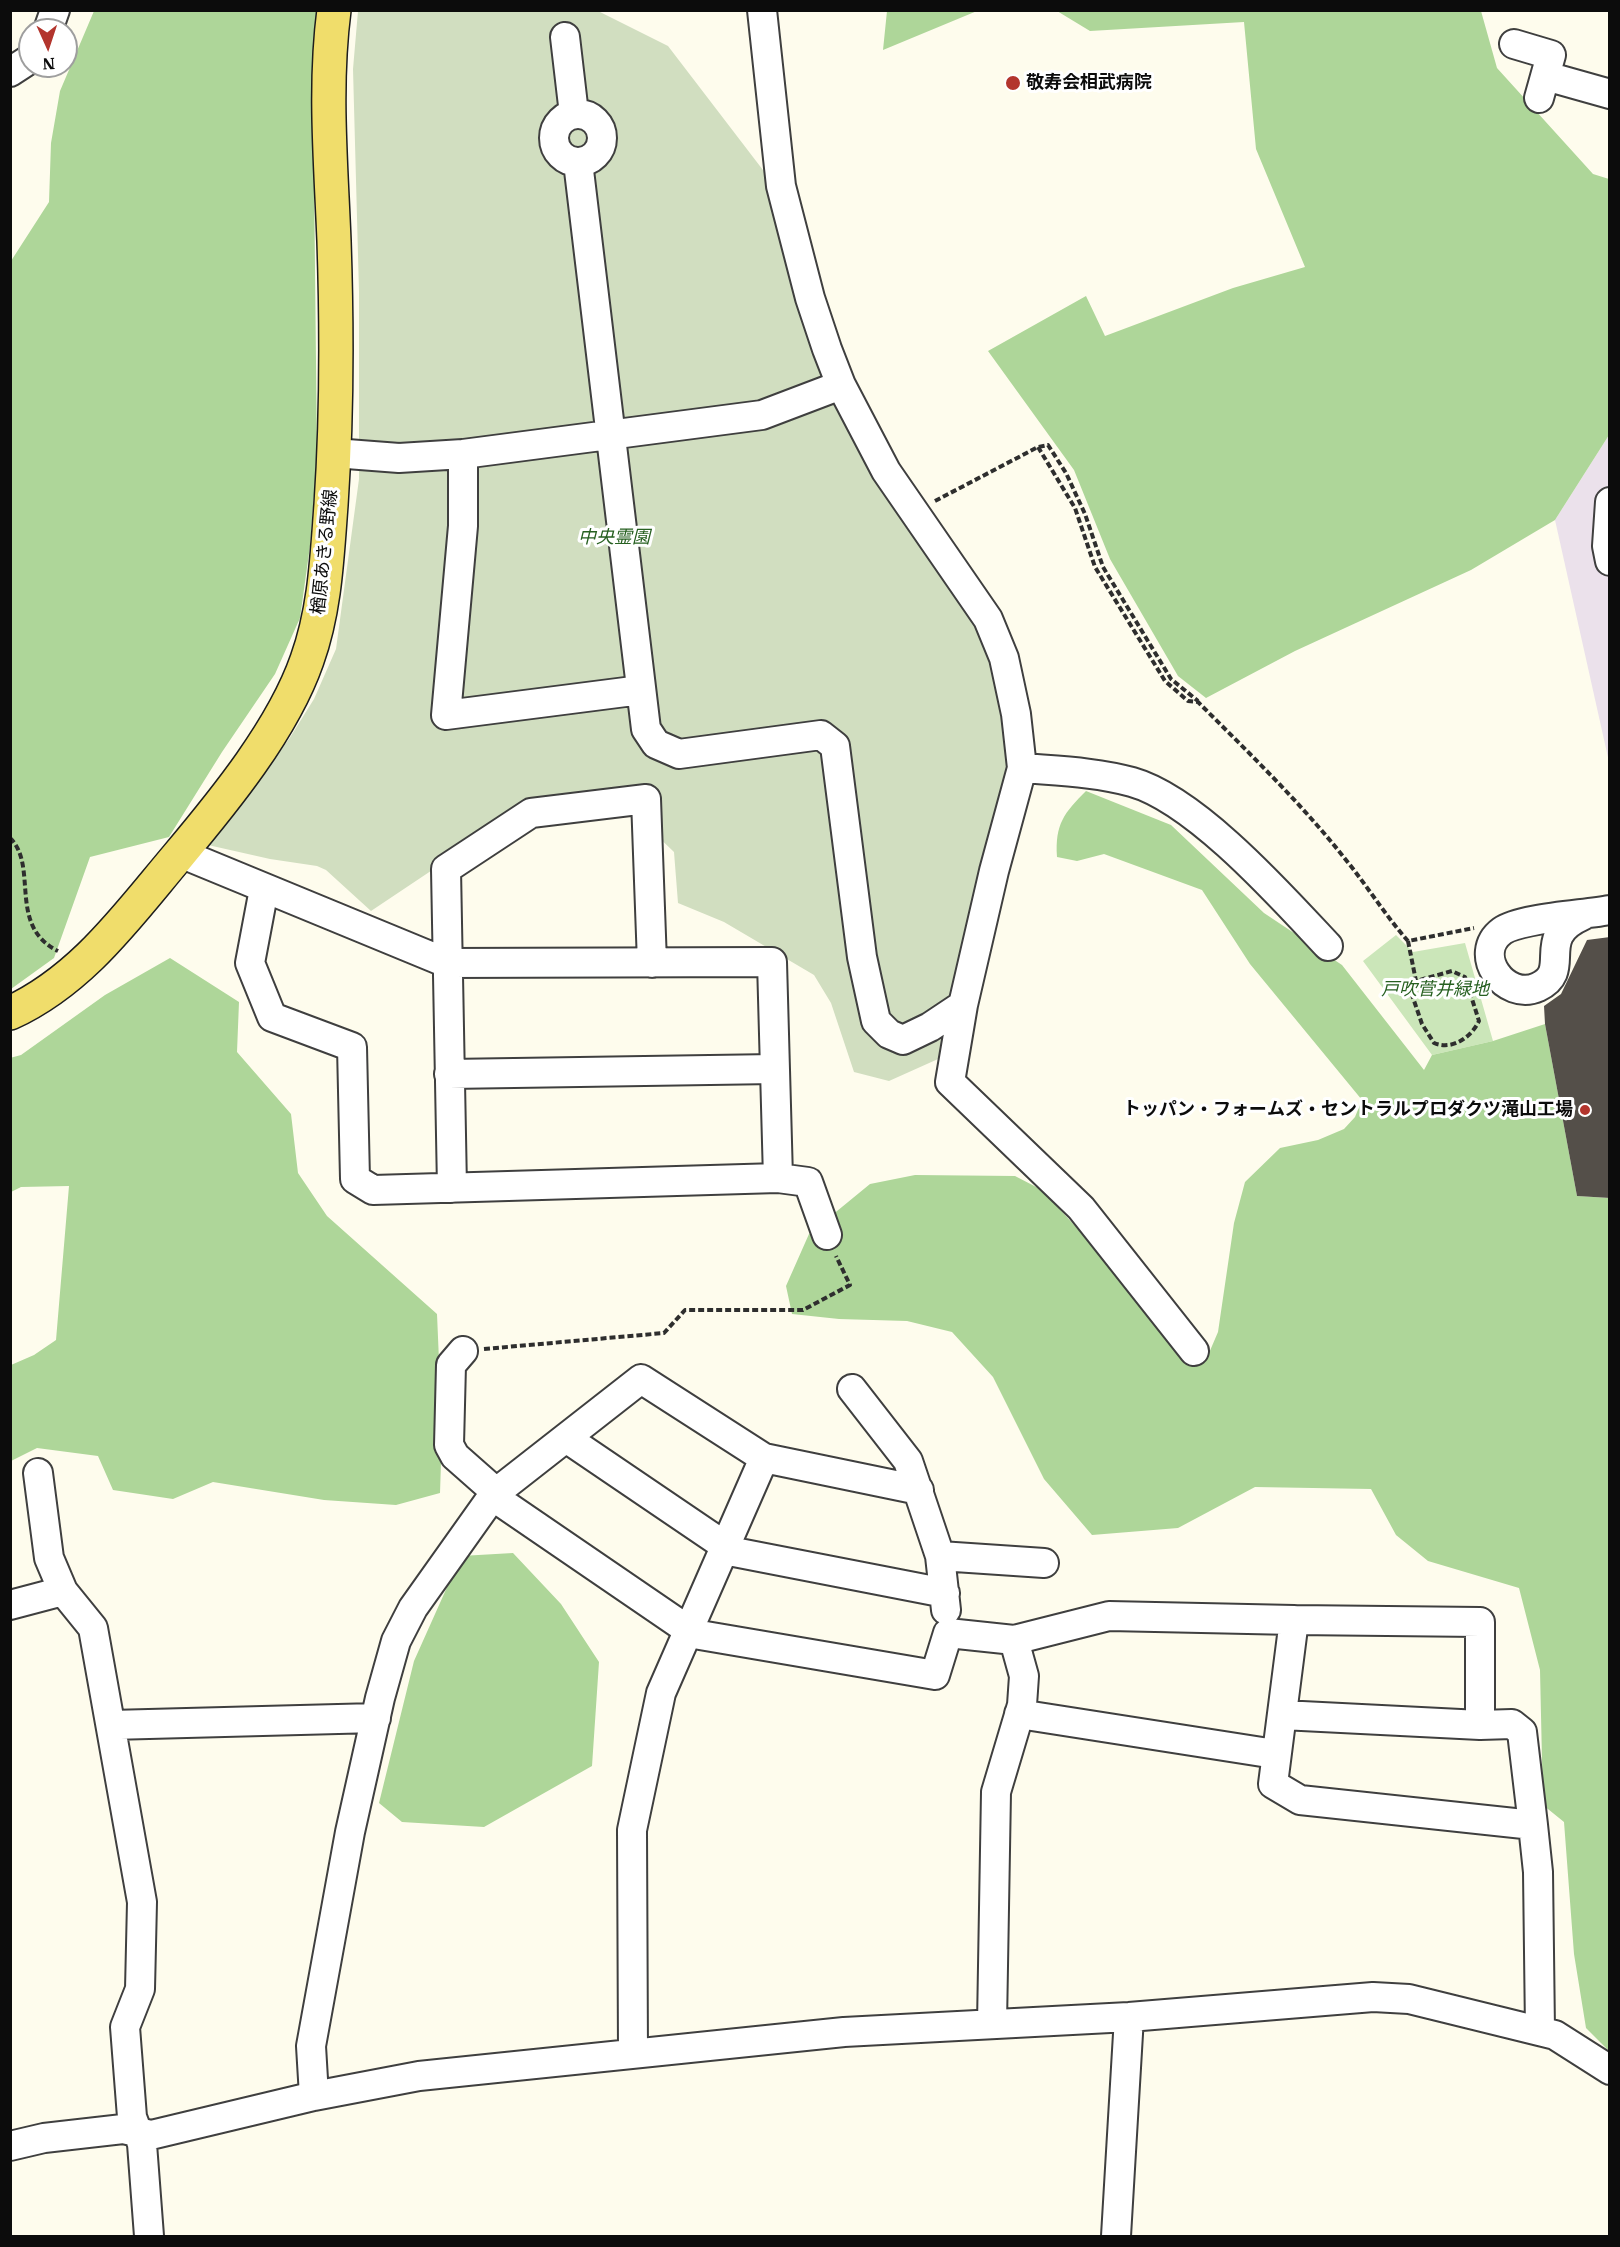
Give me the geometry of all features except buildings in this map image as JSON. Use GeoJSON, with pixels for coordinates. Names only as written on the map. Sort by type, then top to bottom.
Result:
{"type":"FeatureCollection","features":[{"type":"Feature","properties":{"kind":"main road","name":"楢原あきる野線"},"geometry":{"type":"LineString","coordinates":[[10,1013],[55,986],[87,961],[114,933],[215,812],[284,709],[306,663],[318,626],[326,584],[334,453],[336,297],[327,94],[334,10]]}},
{"type":"Feature","properties":{"kind":"street"},"geometry":{"type":"LineString","coordinates":[[762,10],[781,186],[810,298],[841,384],[886,471],[992,629],[1007,669],[1016,714],[1022,768],[994,872],[963,1005],[950,1082],[1081,1208],[1194,1351]]}},
{"type":"Feature","properties":{"kind":"street"},"geometry":{"type":"LineString","coordinates":[[565,37],[574,114],[560,123],[554,138],[557,150],[562,156],[578,162],[609,434],[648,735],[656,744],[673,753],[821,735],[835,746],[862,957],[876,1021],[889,1034],[903,1040],[930,1027],[963,1005]]}},
{"type":"Feature","properties":{"kind":"street"},"geometry":{"type":"LineString","coordinates":[[1514,44],[1551,55],[1542,87],[1610,94]]}},
{"type":"Feature","properties":{"kind":"street"},"geometry":{"type":"LineString","coordinates":[[334,453],[399,458],[463,454],[762,415],[841,384]]}},
{"type":"Feature","properties":{"kind":"street"},"geometry":{"type":"LineString","coordinates":[[463,454],[463,526],[446,715],[641,690]]}},
{"type":"Feature","properties":{"kind":"street"},"geometry":{"type":"LineString","coordinates":[[1610,502],[1607,546],[1610,561]]}},
{"type":"Feature","properties":{"kind":"street"},"geometry":{"type":"LineString","coordinates":[[1022,768],[1096,775],[1133,782],[1168,799],[1203,823],[1282,897],[1328,946]]}},
{"type":"Feature","properties":{"kind":"street"},"geometry":{"type":"LineString","coordinates":[[452,1188],[446,869],[531,813],[646,799],[652,963]]}},
{"type":"Feature","properties":{"kind":"street"},"geometry":{"type":"LineString","coordinates":[[180,853],[447,963],[772,962],[778,1178]]}},
{"type":"Feature","properties":{"kind":"street"},"geometry":{"type":"LineString","coordinates":[[264,889],[250,963],[272,1017],[352,1047],[355,1179],[373,1190],[778,1178],[808,1182],[826,1235]]}},
{"type":"Feature","properties":{"kind":"street"},"geometry":{"type":"LineString","coordinates":[[1582,916],[1610,910]]}},
{"type":"Feature","properties":{"kind":"street"},"geometry":{"type":"LineString","coordinates":[[449,1074],[775,1069]]}},
{"type":"Feature","properties":{"kind":"street"},"geometry":{"type":"LineString","coordinates":[[462,1351],[451,1365],[449,1445],[455,1456],[489,1486],[494,1494],[694,1634],[935,1675],[948,1633],[940,1556],[908,1461],[852,1389]]}},
{"type":"Feature","properties":{"kind":"street"},"geometry":{"type":"LineString","coordinates":[[314,2096],[311,2046],[350,1832],[396,1641],[413,1608],[494,1494],[641,1379],[764,1458],[919,1490]]}},
{"type":"Feature","properties":{"kind":"street"},"geometry":{"type":"LineString","coordinates":[[566,1438],[734,1552],[945,1593]]}},
{"type":"Feature","properties":{"kind":"street"},"geometry":{"type":"LineString","coordinates":[[633,2053],[632,1830],[661,1693],[687,1629],[764,1458]]}},
{"type":"Feature","properties":{"kind":"street"},"geometry":{"type":"LineString","coordinates":[[38,1473],[49,1558],[63,1591],[93,1628],[142,1902],[140,1989],[125,2027],[132,2117],[142,2144],[149,2236]]}},
{"type":"Feature","properties":{"kind":"street"},"geometry":{"type":"LineString","coordinates":[[940,1556],[1044,1563]]}},
{"type":"Feature","properties":{"kind":"street"},"geometry":{"type":"LineString","coordinates":[[10,1605],[63,1591]]}},
{"type":"Feature","properties":{"kind":"street"},"geometry":{"type":"LineString","coordinates":[[948,1633],[1014,1640],[1109,1616],[1480,1622],[1480,1725]]}},
{"type":"Feature","properties":{"kind":"street"},"geometry":{"type":"LineString","coordinates":[[1294,1620],[1275,1754],[1273,1784],[1300,1800],[1533,1825]]}},
{"type":"Feature","properties":{"kind":"street"},"geometry":{"type":"LineString","coordinates":[[992,2024],[996,1792],[1019,1714],[1024,1676],[1014,1640]]}},
{"type":"Feature","properties":{"kind":"street"},"geometry":{"type":"LineString","coordinates":[[1019,1714],[1275,1754]]}},
{"type":"Feature","properties":{"kind":"street"},"geometry":{"type":"LineString","coordinates":[[1282,1714],[1480,1725],[1512,1724],[1522,1732],[1538,1872],[1540,2031]]}},
{"type":"Feature","properties":{"kind":"street"},"geometry":{"type":"LineString","coordinates":[[111,1725],[376,1719]]}},
{"type":"Feature","properties":{"kind":"street"},"geometry":{"type":"LineString","coordinates":[[10,2146],[44,2138],[123,2129],[151,2135],[314,2096],[419,2076],[844,2032],[1129,2016],[1373,1997],[1409,1999],[1555,2035],[1610,2070]]}},
{"type":"Feature","properties":{"kind":"street"},"geometry":{"type":"LineString","coordinates":[[1116,2236],[1129,2016]]}},
{"type":"Feature","properties":{"kind":"path"},"geometry":{"type":"LineString","coordinates":[[913,512],[1038,447],[1048,445],[1066,473],[1085,514],[1103,567],[1171,679],[1198,702],[1347,860],[1376,903],[1408,941],[1416,981]]}},
{"type":"Feature","properties":{"kind":"path"},"geometry":{"type":"LineString","coordinates":[[1038,447],[1075,508],[1095,567],[1165,681],[1188,701],[1198,702]]}},
{"type":"Feature","properties":{"kind":"path"},"geometry":{"type":"LineString","coordinates":[[10,838],[20,855],[27,910],[32,926],[54,949],[87,961]]}},
{"type":"Feature","properties":{"kind":"path"},"geometry":{"type":"LineString","coordinates":[[1408,941],[1478,927]]}},
{"type":"Feature","properties":{"kind":"path"},"geometry":{"type":"LineString","coordinates":[[1452,971],[1465,977],[1479,1021],[1473,1033],[1455,1044],[1434,1043],[1411,998],[1410,988],[1416,981],[1452,971]]}},
{"type":"Feature","properties":{"kind":"path"},"geometry":{"type":"LineString","coordinates":[[462,1351],[664,1333],[685,1310],[803,1310],[850,1286],[826,1235]]}},
{"type":"Feature","properties":{"kind":"shaded area"},"geometry":{"type":"Polygon","coordinates":[[[1609,435],[1609,762],[1555,520],[1609,435]]]}},
{"type":"Feature","properties":{"kind":"green space"},"geometry":{"type":"Polygon","coordinates":[[[887,10],[977,11],[883,50],[887,10]]]}},
{"type":"Feature","properties":{"kind":"green space"},"geometry":{"type":"Polygon","coordinates":[[[94,11],[320,11],[313,79],[317,456],[310,546],[300,618],[275,674],[222,752],[169,837],[90,857],[54,958],[11,989],[11,261],[49,202],[51,143],[60,91],[66,78],[78,78],[78,49],[94,11]]]}},
{"type":"Feature","properties":{"kind":"green space","name":"中央霊園"},"geometry":{"type":"Polygon","coordinates":[[[358,11],[598,11],[668,46],[766,174],[781,247],[825,378],[979,621],[996,664],[1009,761],[947,1055],[889,1081],[854,1072],[831,1003],[814,975],[724,922],[678,903],[674,852],[650,829],[651,796],[528,806],[371,911],[326,870],[317,866],[270,859],[208,845],[289,739],[314,699],[336,649],[359,479],[359,292],[353,69],[358,11]]]}},
{"type":"Feature","properties":{"kind":"green space"},"geometry":{"type":"Polygon","coordinates":[[[1057,11],[1481,11],[1497,68],[1593,174],[1609,179],[1609,435],[1555,520],[1471,570],[1295,651],[1206,698],[1178,676],[1110,559],[1074,470],[988,351],[1086,296],[1105,336],[1233,288],[1305,267],[1256,149],[1244,22],[1090,31],[1057,11]]]}},
{"type":"Feature","properties":{"kind":"green space"},"geometry":{"type":"Polygon","coordinates":[[[1086,791],[1171,825],[1264,913],[1342,965],[1424,1070],[1432,1055],[1493,1041],[1545,1024],[1577,1196],[1609,1198],[1609,2051],[1586,2028],[1574,1954],[1564,1822],[1543,1805],[1540,1670],[1519,1588],[1428,1561],[1396,1535],[1371,1489],[1255,1487],[1178,1528],[1092,1535],[1044,1479],[993,1377],[952,1332],[907,1321],[839,1319],[792,1314],[786,1286],[809,1234],[870,1184],[915,1175],[1015,1176],[1042,1190],[1120,1275],[1182,1360],[1206,1360],[1218,1332],[1234,1223],[1245,1182],[1280,1148],[1318,1140],[1344,1129],[1355,1117],[1362,1100],[1250,964],[1202,890],[1104,854],[1077,861],[1057,857],[1059,827],[1062,820],[1086,791]]]}},
{"type":"Feature","properties":{"kind":"green space","name":"戸吹菅井緑地"},"geometry":{"type":"Polygon","coordinates":[[[1396,935],[1413,952],[1465,943],[1493,1041],[1432,1055],[1363,961],[1396,935]]]}},
{"type":"Feature","properties":{"kind":"green space"},"geometry":{"type":"Polygon","coordinates":[[[170,958],[239,1002],[237,1052],[291,1114],[298,1173],[327,1216],[437,1314],[442,1431],[440,1493],[396,1505],[324,1500],[213,1482],[173,1499],[113,1490],[98,1456],[37,1448],[11,1461],[11,1365],[34,1355],[56,1340],[69,1186],[21,1187],[11,1192],[10,1058],[21,1055],[105,995],[170,958]]]}},
{"type":"Feature","properties":{"kind":"green space"},"geometry":{"type":"Polygon","coordinates":[[[513,1553],[561,1604],[599,1662],[592,1766],[484,1827],[402,1822],[379,1803],[414,1661],[461,1556],[513,1553]]]}},
{"type":"Feature","properties":{"kind":"place","name":"敬寿会相武病院"},"geometry":{"type":"Point","coordinates":[1013,83]}},
{"type":"Feature","properties":{"kind":"place","name":"トッパン・フォームズ・セントラルプロダクツ滝山工場"},"geometry":{"type":"Point","coordinates":[1585,1110]}}]}
